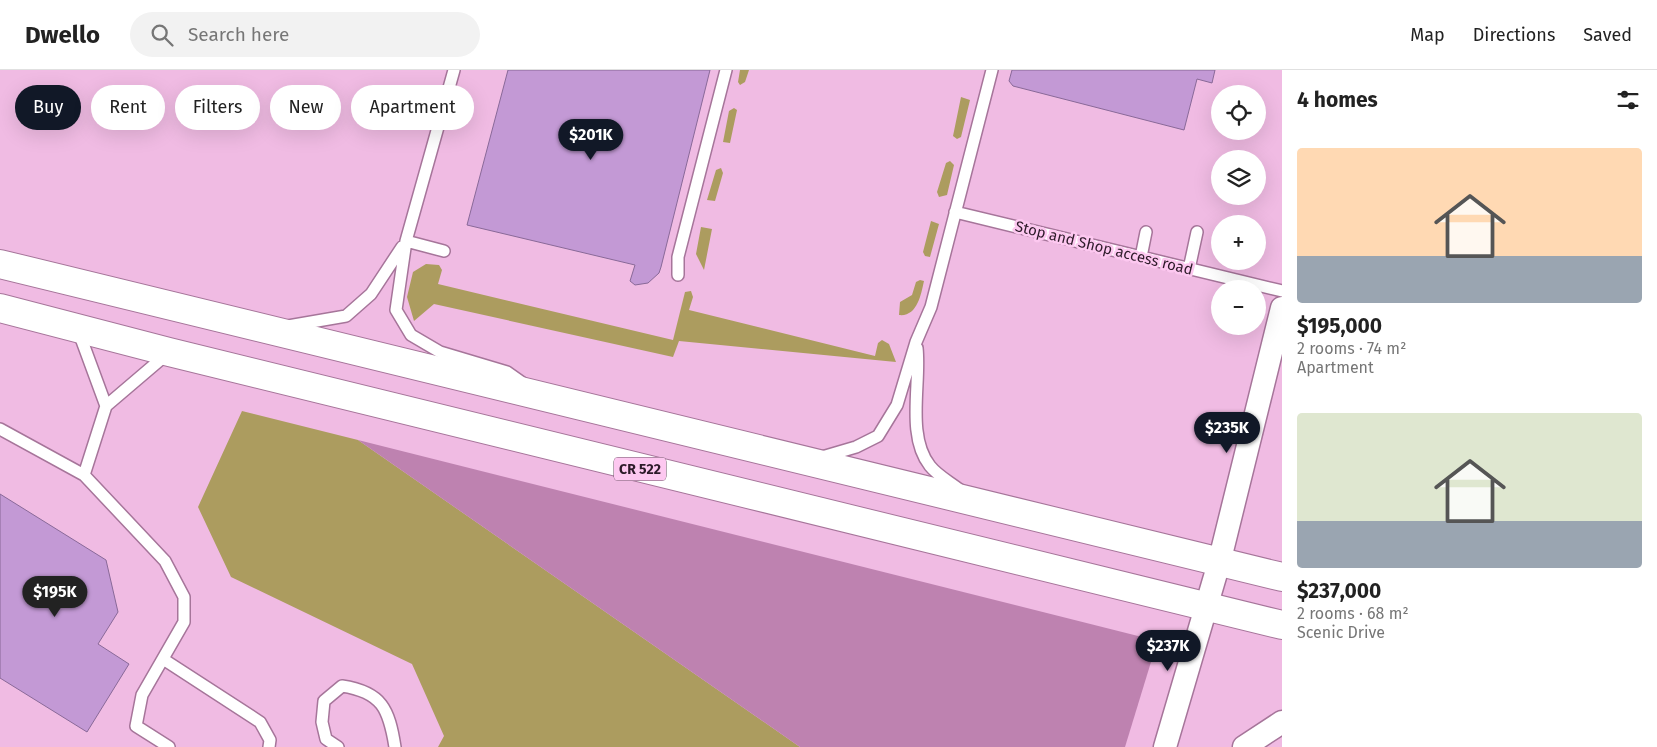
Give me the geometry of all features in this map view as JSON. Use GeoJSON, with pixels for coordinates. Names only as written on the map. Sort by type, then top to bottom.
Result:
{"type":"FeatureCollection","features":[{"type":"Feature","properties":{"kind":"main road"},"geometry":{"type":"LineString","coordinates":[[0,264],[980,505],[1282,577]]}},
{"type":"Feature","properties":{"kind":"main road","name":"CR 522"},"geometry":{"type":"LineString","coordinates":[[0,308],[169,352],[1282,626]]}},
{"type":"Feature","properties":{"kind":"street"},"geometry":{"type":"LineString","coordinates":[[1165,747],[1219,563],[1282,308]]}},
{"type":"Feature","properties":{"kind":"street"},"geometry":{"type":"LineString","coordinates":[[1244,747],[1282,722]]}},
{"type":"Feature","properties":{"kind":"lane"},"geometry":{"type":"LineString","coordinates":[[454,70],[406,241],[396,310],[411,335],[440,352],[507,372],[543,398]]}},
{"type":"Feature","properties":{"kind":"lane"},"geometry":{"type":"LineString","coordinates":[[678,275],[678,257],[726,70]]}},
{"type":"Feature","properties":{"kind":"lane"},"geometry":{"type":"LineString","coordinates":[[806,462],[856,447],[878,436],[897,405],[916,342],[931,307],[992,70]]}},
{"type":"Feature","properties":{"kind":"lane","name":"Stop and Shop access road"},"geometry":{"type":"LineString","coordinates":[[955,212],[1282,291]]}},
{"type":"Feature","properties":{"kind":"lane"},"geometry":{"type":"LineString","coordinates":[[1141,257],[1146,232]]}},
{"type":"Feature","properties":{"kind":"lane"},"geometry":{"type":"LineString","coordinates":[[1189,269],[1197,232]]}},
{"type":"Feature","properties":{"kind":"lane"},"geometry":{"type":"LineString","coordinates":[[406,241],[444,251]]}},
{"type":"Feature","properties":{"kind":"lane"},"geometry":{"type":"LineString","coordinates":[[266,330],[346,316],[371,294],[406,241]]}},
{"type":"Feature","properties":{"kind":"lane"},"geometry":{"type":"LineString","coordinates":[[77,328],[106,406]]}},
{"type":"Feature","properties":{"kind":"lane"},"geometry":{"type":"LineString","coordinates":[[916,342],[920,369],[916,429],[922,450],[928,464],[938,474],[980,505]]}},
{"type":"Feature","properties":{"kind":"lane"},"geometry":{"type":"LineString","coordinates":[[84,475],[106,406],[169,352]]}},
{"type":"Feature","properties":{"kind":"lane"},"geometry":{"type":"LineString","coordinates":[[0,430],[84,475],[165,561],[184,597],[184,622],[142,694],[136,726],[169,747]]}},
{"type":"Feature","properties":{"kind":"lane"},"geometry":{"type":"LineString","coordinates":[[162,659],[260,722],[270,740],[269,747]]}},
{"type":"Feature","properties":{"kind":"lane"},"geometry":{"type":"LineString","coordinates":[[338,747],[326,739],[322,722],[324,700],[342,686],[363,689],[382,704],[392,729],[395,747]]}},
{"type":"Feature","properties":{"kind":"shaded area"},"geometry":{"type":"Polygon","coordinates":[[[740,70],[749,70],[745,82],[740,85],[738,82],[740,70]]]}},
{"type":"Feature","properties":{"kind":"shaded area"},"geometry":{"type":"Polygon","coordinates":[[[961,97],[970,100],[961,137],[957,139],[953,136],[961,97]]]}},
{"type":"Feature","properties":{"kind":"shaded area"},"geometry":{"type":"Polygon","coordinates":[[[734,108],[737,110],[730,143],[723,142],[729,111],[734,108]]]}},
{"type":"Feature","properties":{"kind":"shaded area"},"geometry":{"type":"Polygon","coordinates":[[[950,161],[954,165],[947,195],[939,197],[937,192],[946,163],[950,161]]]}},
{"type":"Feature","properties":{"kind":"shaded area"},"geometry":{"type":"Polygon","coordinates":[[[721,168],[723,173],[715,201],[707,200],[716,170],[721,168]]]}},
{"type":"Feature","properties":{"kind":"shaded area"},"geometry":{"type":"Polygon","coordinates":[[[931,221],[939,224],[930,257],[925,256],[923,252],[931,221]]]}},
{"type":"Feature","properties":{"kind":"shaded area"},"geometry":{"type":"Polygon","coordinates":[[[701,227],[712,229],[704,270],[696,254],[701,227]]]}},
{"type":"Feature","properties":{"kind":"shaded area"},"geometry":{"type":"Polygon","coordinates":[[[426,264],[439,265],[442,270],[438,284],[673,340],[685,292],[691,291],[693,297],[689,310],[875,356],[878,343],[882,340],[889,344],[896,362],[679,341],[673,357],[434,304],[414,321],[407,297],[413,272],[426,264]]]}},
{"type":"Feature","properties":{"kind":"shaded area"},"geometry":{"type":"Polygon","coordinates":[[[924,281],[914,309],[905,315],[899,315],[900,302],[912,295],[916,282],[924,281]]]}},
{"type":"Feature","properties":{"kind":"shaded area"},"geometry":{"type":"Polygon","coordinates":[[[242,411],[358,440],[800,747],[438,747],[444,736],[412,664],[231,577],[198,507],[242,411]]]}},
{"type":"Feature","properties":{"kind":"shaded area"},"geometry":{"type":"Polygon","coordinates":[[[358,440],[1142,637],[1151,662],[1125,747],[800,747],[358,440]]]}},
{"type":"Feature","properties":{"kind":"building"},"geometry":{"type":"Polygon","coordinates":[[[508,70],[710,70],[661,267],[659,273],[648,283],[635,285],[630,281],[635,265],[467,225],[508,70]]]}},
{"type":"Feature","properties":{"kind":"building"},"geometry":{"type":"Polygon","coordinates":[[[1012,70],[1215,70],[1212,83],[1197,79],[1184,130],[1013,86],[1009,81],[1012,70]]]}},
{"type":"Feature","properties":{"kind":"building"},"geometry":{"type":"Polygon","coordinates":[[[0,494],[106,560],[118,612],[98,644],[129,664],[87,732],[0,678],[0,494]]]}}]}
